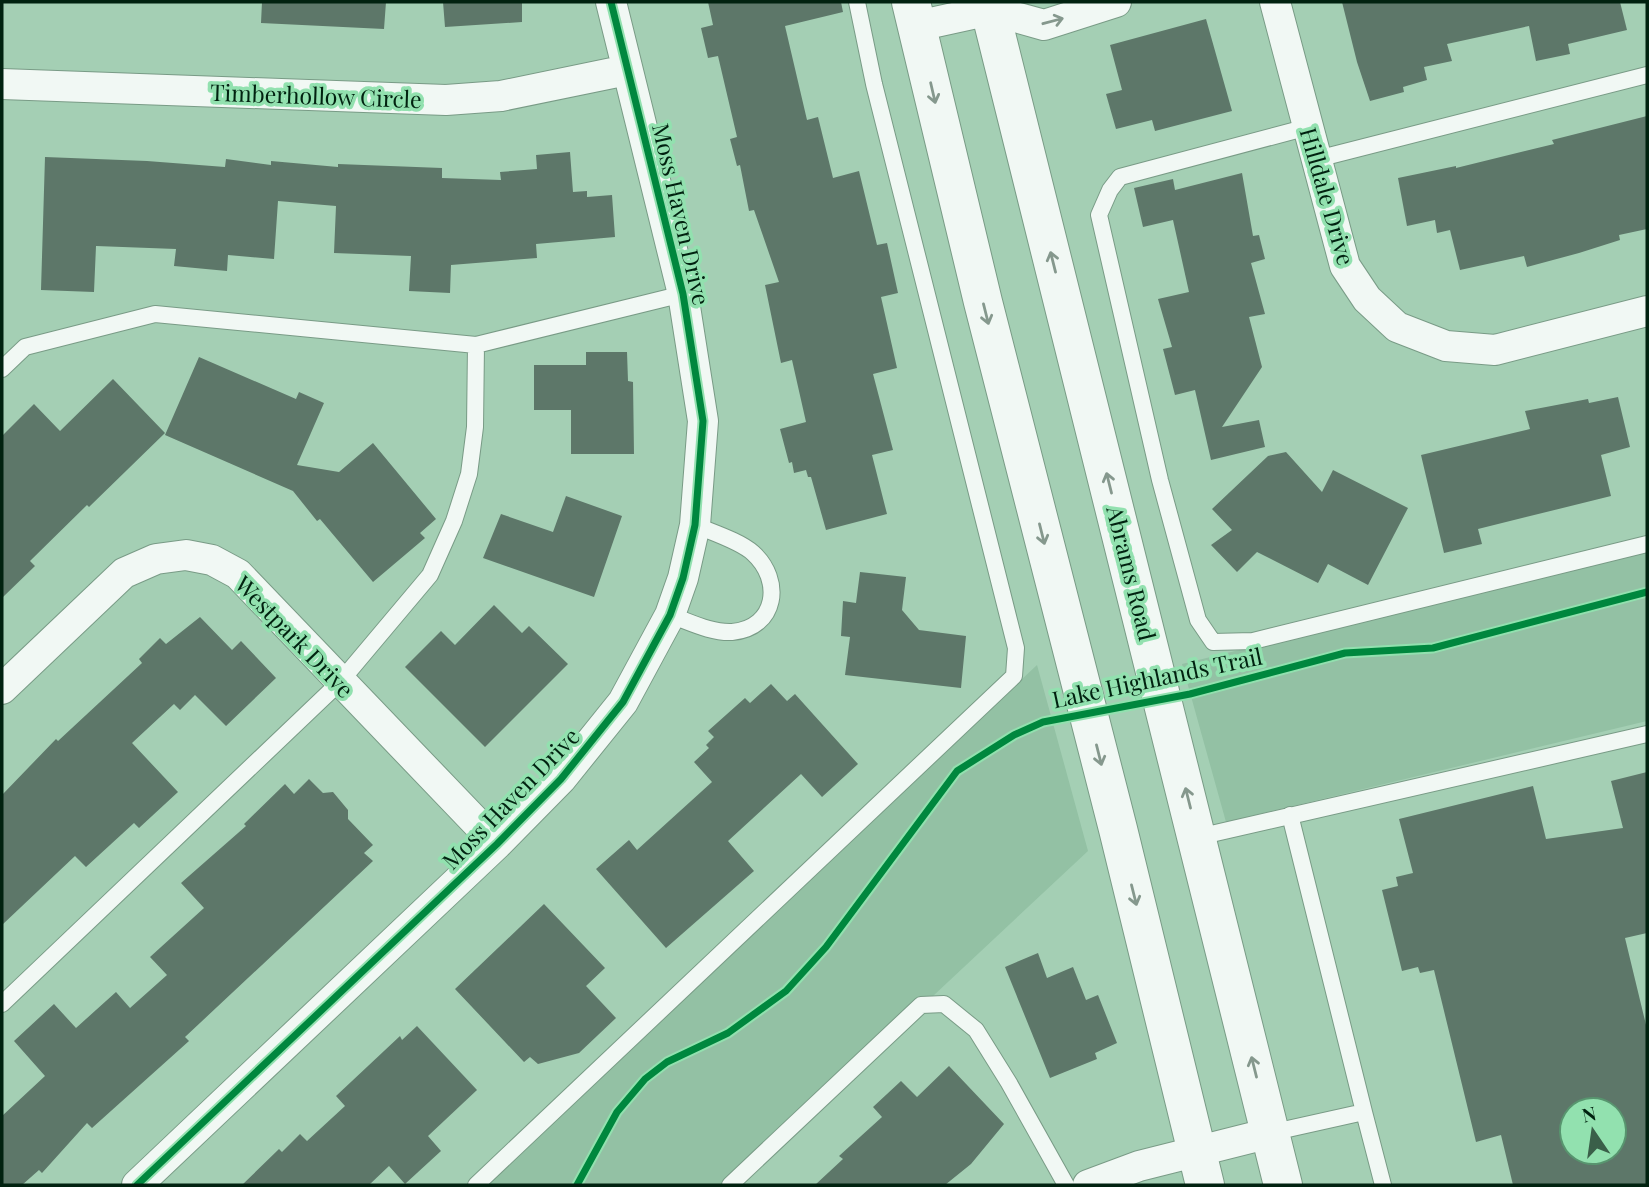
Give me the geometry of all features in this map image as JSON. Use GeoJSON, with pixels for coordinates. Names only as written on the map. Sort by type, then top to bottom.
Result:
{"type":"FeatureCollection","features":[{"type":"Feature","properties":{"kind":"main road","name":"Abrams Road"},"geometry":{"type":"LineString","coordinates":[[993,4],[1283,1185]]}},
{"type":"Feature","properties":{"kind":"main road"},"geometry":{"type":"LineString","coordinates":[[914,14],[983,302],[1118,829],[1201,1168]]}},
{"type":"Feature","properties":{"kind":"street","name":"Moss Haven Drive"},"geometry":{"type":"LineString","coordinates":[[137,1185],[497,844],[561,779],[623,702],[670,615],[683,578],[695,525],[703,421],[683,294],[611,2]]}},
{"type":"Feature","properties":{"kind":"street"},"geometry":{"type":"LineString","coordinates":[[914,14],[993,4],[1044,25],[1116,2]]}},
{"type":"Feature","properties":{"kind":"street","name":"Hilldale Drive"},"geometry":{"type":"LineString","coordinates":[[1275,2],[1345,266],[1367,299],[1397,327],[1446,346],[1495,350],[1647,311]]}},
{"type":"Feature","properties":{"kind":"street","name":"Timberhollow Circle"},"geometry":{"type":"LineString","coordinates":[[2,84],[446,100],[501,96],[627,70]]}},
{"type":"Feature","properties":{"kind":"street","name":"Westpark Drive"},"geometry":{"type":"LineString","coordinates":[[2,689],[124,573],[156,559],[186,555],[212,560],[239,574],[497,844]]}},
{"type":"Feature","properties":{"kind":"street"},"geometry":{"type":"LineString","coordinates":[[1088,1185],[1127,1170],[1201,1168],[1270,1133]]}},
{"type":"Feature","properties":{"kind":"lane"},"geometry":{"type":"LineString","coordinates":[[476,1185],[1014,676],[1016,648],[874,84],[856,2]]}},
{"type":"Feature","properties":{"kind":"lane"},"geometry":{"type":"LineString","coordinates":[[1317,159],[1647,75]]}},
{"type":"Feature","properties":{"kind":"lane"},"geometry":{"type":"LineString","coordinates":[[1308,127],[1120,177],[1110,190],[1099,215],[1160,480],[1198,620],[1213,642],[1253,641],[1647,544]]}},
{"type":"Feature","properties":{"kind":"lane"},"geometry":{"type":"LineString","coordinates":[[2,369],[25,346],[155,314],[476,345],[683,294]]}},
{"type":"Feature","properties":{"kind":"lane"},"geometry":{"type":"LineString","coordinates":[[2,1004],[341,682],[430,575],[454,521],[469,474],[475,427],[476,345]]}},
{"type":"Feature","properties":{"kind":"lane"},"geometry":{"type":"LineString","coordinates":[[670,615],[713,631],[734,632],[756,624],[771,606],[773,583],[765,566],[751,550],[695,525]]}},
{"type":"Feature","properties":{"kind":"lane"},"geometry":{"type":"LineString","coordinates":[[1198,837],[1647,734]]}},
{"type":"Feature","properties":{"kind":"lane"},"geometry":{"type":"LineString","coordinates":[[1290,816],[1383,1185]]}},
{"type":"Feature","properties":{"kind":"lane"},"geometry":{"type":"LineString","coordinates":[[730,1185],[921,1005],[944,1004],[976,1030],[1066,1185]]}},
{"type":"Feature","properties":{"kind":"lane"},"geometry":{"type":"LineString","coordinates":[[1270,1133],[1364,1111]]}},
{"type":"Feature","properties":{"kind":"green space"},"geometry":{"type":"Polygon","coordinates":[[[1647,550],[1647,721],[1226,822],[1182,664],[1647,550]]]}},
{"type":"Feature","properties":{"kind":"green space"},"geometry":{"type":"Polygon","coordinates":[[[1037,665],[1088,851],[731,1185],[486,1185],[1037,665]]]}},
{"type":"Feature","properties":{"kind":"building"},"geometry":{"type":"Polygon","coordinates":[[[262,2],[386,2],[384,29],[261,23],[262,2]]]}},
{"type":"Feature","properties":{"kind":"building"},"geometry":{"type":"Polygon","coordinates":[[[443,2],[522,2],[522,22],[445,27],[443,2]]]}},
{"type":"Feature","properties":{"kind":"building"},"geometry":{"type":"Polygon","coordinates":[[[708,2],[841,2],[843,12],[785,26],[807,120],[818,117],[833,178],[859,171],[877,245],[887,243],[898,293],[881,297],[897,368],[873,374],[893,450],[872,455],[887,514],[826,530],[811,477],[808,477],[806,470],[794,473],[792,462],[789,463],[780,429],[806,422],[792,360],[781,363],[765,285],[779,282],[754,210],[749,211],[740,165],[737,166],[730,139],[737,137],[718,56],[708,58],[701,28],[713,25],[708,2]]]}},
{"type":"Feature","properties":{"kind":"building"},"geometry":{"type":"Polygon","coordinates":[[[1342,2],[1620,2],[1627,30],[1568,44],[1570,54],[1536,61],[1529,26],[1447,44],[1452,61],[1424,67],[1427,80],[1403,87],[1404,92],[1370,101],[1342,2]]]}},
{"type":"Feature","properties":{"kind":"building"},"geometry":{"type":"Polygon","coordinates":[[[1206,19],[1232,111],[1155,131],[1152,120],[1116,129],[1106,94],[1122,90],[1110,45],[1206,19]]]}},
{"type":"Feature","properties":{"kind":"building"},"geometry":{"type":"Polygon","coordinates":[[[1647,116],[1647,229],[1619,235],[1620,240],[1527,267],[1524,256],[1460,270],[1450,230],[1437,233],[1435,220],[1407,226],[1398,178],[1456,168],[1554,144],[1552,140],[1647,116]]]}},
{"type":"Feature","properties":{"kind":"building"},"geometry":{"type":"Polygon","coordinates":[[[570,152],[573,192],[587,191],[587,197],[612,195],[615,237],[536,244],[537,258],[451,265],[450,293],[409,291],[411,256],[334,253],[336,206],[278,201],[274,259],[228,255],[227,271],[174,266],[176,249],[96,246],[94,292],[41,290],[45,157],[225,167],[226,159],[271,165],[271,161],[338,167],[338,164],[442,168],[442,178],[501,180],[500,172],[537,169],[536,155],[570,152]]]}},
{"type":"Feature","properties":{"kind":"building"},"geometry":{"type":"Polygon","coordinates":[[[1242,173],[1253,236],[1259,235],[1265,259],[1251,263],[1265,314],[1249,317],[1262,367],[1222,427],[1259,420],[1265,447],[1211,460],[1195,390],[1175,395],[1163,349],[1172,347],[1158,299],[1189,292],[1173,220],[1143,227],[1134,188],[1173,179],[1175,190],[1242,173]]]}},
{"type":"Feature","properties":{"kind":"building"},"geometry":{"type":"Polygon","coordinates":[[[586,352],[627,352],[628,381],[633,382],[634,454],[571,454],[571,410],[534,410],[534,365],[586,365],[586,352]]]}},
{"type":"Feature","properties":{"kind":"building"},"geometry":{"type":"Polygon","coordinates":[[[199,357],[296,399],[299,392],[324,403],[297,465],[339,472],[373,443],[436,519],[420,533],[425,538],[373,582],[293,491],[165,435],[199,357]]]}},
{"type":"Feature","properties":{"kind":"building"},"geometry":{"type":"Polygon","coordinates":[[[113,379],[165,433],[30,561],[35,566],[2,598],[2,436],[34,404],[60,431],[113,379]]]}},
{"type":"Feature","properties":{"kind":"building"},"geometry":{"type":"Polygon","coordinates":[[[1618,397],[1630,447],[1601,455],[1611,496],[1478,529],[1482,544],[1444,553],[1421,455],[1530,429],[1525,411],[1588,399],[1589,403],[1618,397]]]}},
{"type":"Feature","properties":{"kind":"building"},"geometry":{"type":"Polygon","coordinates":[[[1286,452],[1322,492],[1333,470],[1408,508],[1368,585],[1328,564],[1318,583],[1257,552],[1237,572],[1211,545],[1232,530],[1212,509],[1268,456],[1286,452]]]}},
{"type":"Feature","properties":{"kind":"building"},"geometry":{"type":"Polygon","coordinates":[[[566,496],[622,516],[594,597],[483,558],[501,514],[553,532],[566,496]]]}},
{"type":"Feature","properties":{"kind":"building"},"geometry":{"type":"Polygon","coordinates":[[[860,572],[906,577],[902,610],[919,630],[966,636],[961,688],[845,675],[850,637],[841,636],[843,601],[856,603],[860,572]]]}},
{"type":"Feature","properties":{"kind":"building"},"geometry":{"type":"Polygon","coordinates":[[[494,605],[522,633],[529,626],[568,664],[485,747],[405,667],[441,631],[455,645],[494,605]]]}},
{"type":"Feature","properties":{"kind":"building"},"geometry":{"type":"Polygon","coordinates":[[[200,617],[232,650],[241,641],[276,678],[226,726],[195,695],[180,710],[174,704],[132,743],[178,792],[139,828],[134,823],[86,867],[75,856],[2,925],[2,795],[56,739],[58,741],[142,663],[139,659],[160,638],[166,644],[200,617]]]}},
{"type":"Feature","properties":{"kind":"building"},"geometry":{"type":"Polygon","coordinates":[[[771,684],[787,701],[795,694],[858,764],[822,797],[801,774],[728,841],[754,871],[666,948],[596,869],[629,840],[637,850],[712,782],[694,762],[709,748],[706,745],[714,737],[708,731],[745,698],[750,703],[771,684]]]}},
{"type":"Feature","properties":{"kind":"building"},"geometry":{"type":"Polygon","coordinates":[[[1647,772],[1647,933],[1625,938],[1647,1029],[1647,1185],[1513,1185],[1501,1135],[1476,1142],[1434,970],[1420,973],[1418,967],[1402,971],[1382,890],[1398,886],[1396,877],[1413,873],[1399,819],[1533,786],[1546,839],[1623,828],[1611,781],[1647,772]]]}},
{"type":"Feature","properties":{"kind":"building"},"geometry":{"type":"Polygon","coordinates":[[[309,779],[323,793],[333,792],[348,810],[348,819],[373,845],[364,853],[373,861],[185,1037],[189,1041],[92,1128],[87,1123],[42,1173],[39,1170],[22,1185],[2,1185],[2,1116],[45,1076],[14,1041],[54,1004],[76,1028],[116,992],[130,1008],[167,975],[150,957],[204,908],[181,883],[246,826],[244,824],[285,784],[294,794],[309,779]]]}},
{"type":"Feature","properties":{"kind":"building"},"geometry":{"type":"Polygon","coordinates":[[[544,904],[605,968],[586,986],[616,1018],[579,1053],[538,1064],[530,1057],[524,1062],[455,989],[544,904]]]}},
{"type":"Feature","properties":{"kind":"building"},"geometry":{"type":"Polygon","coordinates":[[[1038,953],[1047,978],[1073,967],[1086,1000],[1098,995],[1117,1043],[1095,1053],[1097,1059],[1050,1078],[1005,967],[1038,953]]]}},
{"type":"Feature","properties":{"kind":"building"},"geometry":{"type":"Polygon","coordinates":[[[417,1026],[477,1090],[428,1136],[441,1151],[405,1184],[389,1166],[369,1185],[242,1185],[279,1149],[282,1152],[300,1134],[307,1141],[345,1106],[336,1096],[400,1036],[402,1040],[417,1026]]]}},
{"type":"Feature","properties":{"kind":"building"},"geometry":{"type":"Polygon","coordinates":[[[949,1066],[1004,1124],[971,1164],[945,1185],[815,1185],[843,1159],[839,1156],[882,1117],[873,1107],[901,1081],[917,1097],[949,1066]]]}},
{"type":"Feature","properties":{"kind":"cycle path"},"geometry":{"type":"LineString","coordinates":[[137,1185],[497,844],[561,779],[623,702],[670,615],[683,578],[695,525],[703,421],[683,294],[611,2]]}},
{"type":"Feature","properties":{"kind":"cycle path","name":"Lake Highlands Trail"},"geometry":{"type":"LineString","coordinates":[[577,1185],[617,1112],[645,1079],[667,1062],[728,1033],[786,991],[826,947],[957,771],[1014,735],[1043,722],[1190,694],[1345,653],[1433,648],[1647,592]]}}]}
